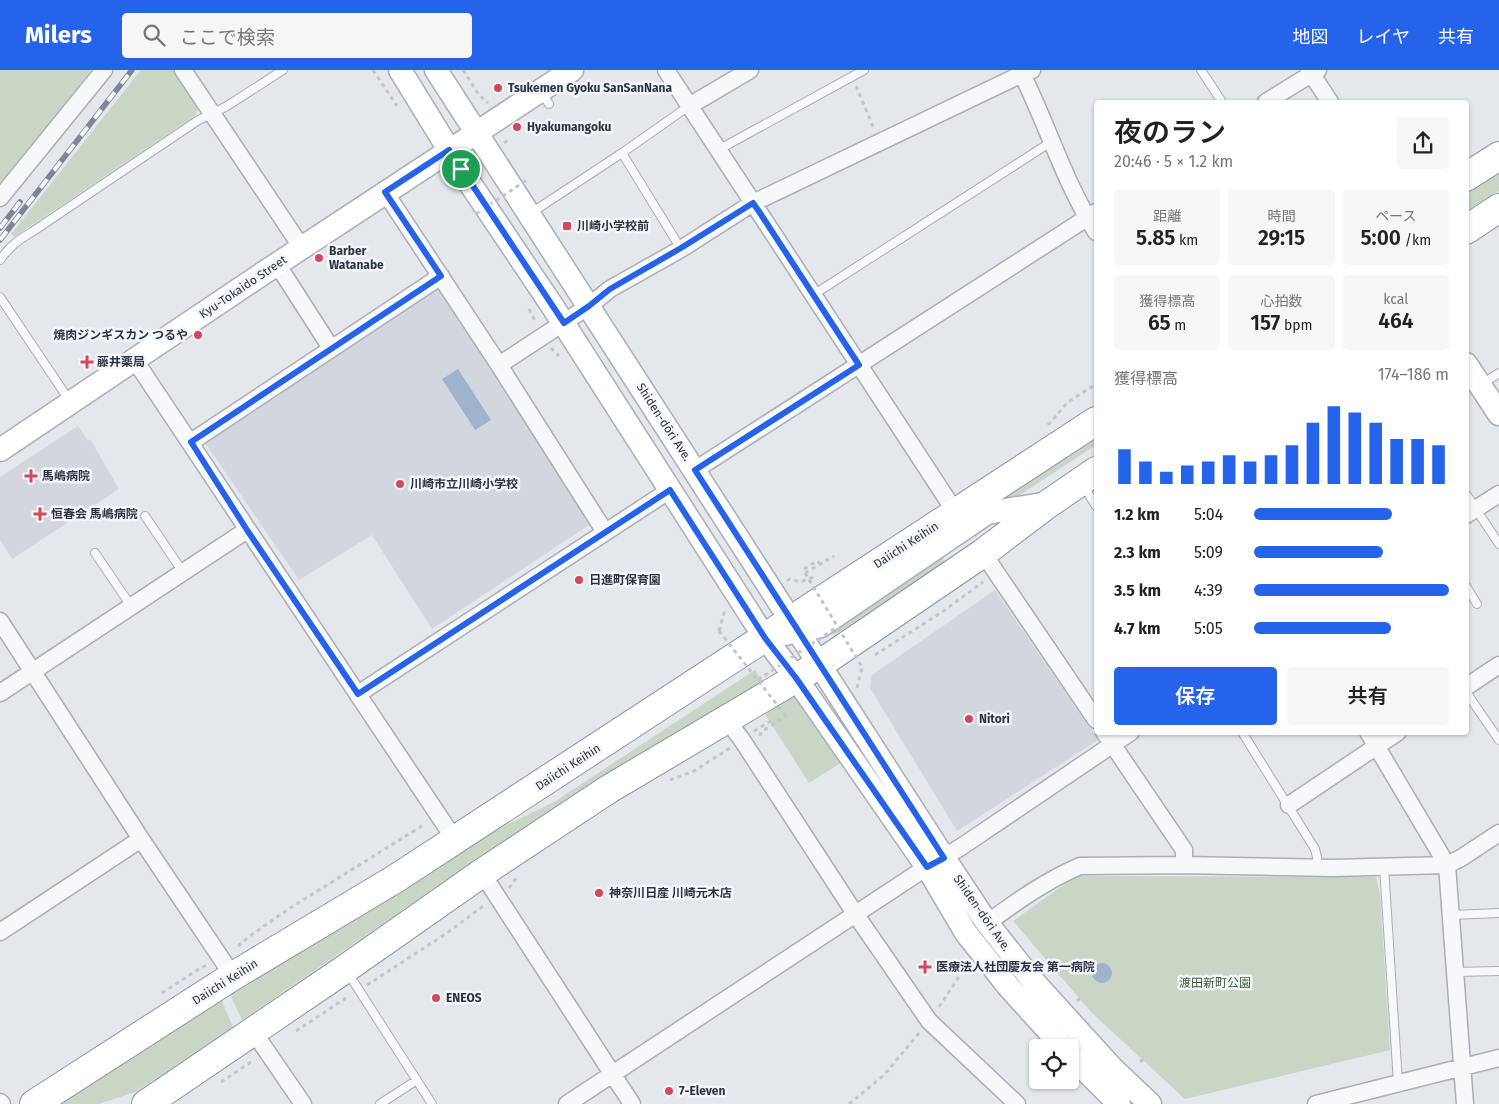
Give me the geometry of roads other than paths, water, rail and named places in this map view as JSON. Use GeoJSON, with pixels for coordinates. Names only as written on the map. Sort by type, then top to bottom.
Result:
{"type":"FeatureCollection","features":[{"type":"Feature","properties":{"kind":"highway"},"geometry":{"type":"LineString","coordinates":[[1469,176],[1499,156]]}},
{"type":"Feature","properties":{"kind":"highway"},"geometry":{"type":"LineString","coordinates":[[1469,228],[1499,208]]}},
{"type":"Feature","properties":{"kind":"highway","name":"Daiichi Keihin"},"geometry":{"type":"LineString","coordinates":[[34,1104],[232,964],[386,884],[755,645],[795,625],[956,513],[1094,422]]}},
{"type":"Feature","properties":{"kind":"highway"},"geometry":{"type":"LineString","coordinates":[[146,1104],[254,1031],[352,980],[482,873],[609,789],[735,730],[776,683],[820,664],[983,553],[1088,476]]}},
{"type":"Feature","properties":{"kind":"street"},"geometry":{"type":"LineString","coordinates":[[0,198],[104,70]]}},
{"type":"Feature","properties":{"kind":"street"},"geometry":{"type":"LineString","coordinates":[[183,70],[302,248]]}},
{"type":"Feature","properties":{"kind":"street","name":"Shiden-dōri Ave."},"geometry":{"type":"LineString","coordinates":[[400,70],[530,214],[820,664],[935,862],[966,933],[1008,986],[1056,1039]]}},
{"type":"Feature","properties":{"kind":"street","name":"Shiden-dōri Ave."},"geometry":{"type":"LineString","coordinates":[[436,70],[463,141],[564,323],[670,490],[776,683],[988,922],[1033,981],[1079,1033],[1150,1104]]}},
{"type":"Feature","properties":{"kind":"street"},"geometry":{"type":"LineString","coordinates":[[666,70],[753,203],[790,268],[813,296],[956,513]]}},
{"type":"Feature","properties":{"kind":"street"},"geometry":{"type":"LineString","coordinates":[[689,106],[750,70]]}},
{"type":"Feature","properties":{"kind":"street"},"geometry":{"type":"LineString","coordinates":[[499,365],[589,306],[610,289],[753,203],[1025,71],[1051,142],[1092,215],[695,470]]}},
{"type":"Feature","properties":{"kind":"street"},"geometry":{"type":"LineString","coordinates":[[1269,100],[1313,71],[1329,100]]}},
{"type":"Feature","properties":{"kind":"street","name":"Kyu-Tokaido Street"},"geometry":{"type":"LineString","coordinates":[[0,450],[463,141],[545,98],[566,72]]}},
{"type":"Feature","properties":{"kind":"street"},"geometry":{"type":"LineString","coordinates":[[385,192],[606,532]]}},
{"type":"Feature","properties":{"kind":"street"},"geometry":{"type":"LineString","coordinates":[[277,264],[331,348]]}},
{"type":"Feature","properties":{"kind":"street"},"geometry":{"type":"LineString","coordinates":[[191,442],[441,276]]}},
{"type":"Feature","properties":{"kind":"street"},"geometry":{"type":"LineString","coordinates":[[134,359],[454,840]]}},
{"type":"Feature","properties":{"kind":"street"},"geometry":{"type":"LineString","coordinates":[[1469,369],[1499,414]]}},
{"type":"Feature","properties":{"kind":"street"},"geometry":{"type":"LineString","coordinates":[[358,694],[670,490]]}},
{"type":"Feature","properties":{"kind":"street"},"geometry":{"type":"LineString","coordinates":[[1471,512],[1499,494]]}},
{"type":"Feature","properties":{"kind":"street"},"geometry":{"type":"LineString","coordinates":[[795,625],[821,626],[987,513],[1049,503]]}},
{"type":"Feature","properties":{"kind":"street"},"geometry":{"type":"LineString","coordinates":[[0,693],[247,530]]}},
{"type":"Feature","properties":{"kind":"street"},"geometry":{"type":"LineString","coordinates":[[983,553],[1094,717]]}},
{"type":"Feature","properties":{"kind":"street"},"geometry":{"type":"LineString","coordinates":[[0,621],[141,839],[232,964]]}},
{"type":"Feature","properties":{"kind":"street"},"geometry":{"type":"LineString","coordinates":[[1469,685],[1499,666]]}},
{"type":"Feature","properties":{"kind":"street"},"geometry":{"type":"LineString","coordinates":[[735,730],[929,1022],[1017,1104]]}},
{"type":"Feature","properties":{"kind":"street"},"geometry":{"type":"LineString","coordinates":[[1370,735],[1447,865],[1465,1104]]}},
{"type":"Feature","properties":{"kind":"street"},"geometry":{"type":"LineString","coordinates":[[1289,805],[1394,735]]}},
{"type":"Feature","properties":{"kind":"street"},"geometry":{"type":"LineString","coordinates":[[567,1104],[935,862],[1108,738],[1184,850],[1184,865]]}},
{"type":"Feature","properties":{"kind":"street"},"geometry":{"type":"LineString","coordinates":[[988,922],[1015,902],[1066,872],[1080,866],[1184,865],[1318,868],[1447,865],[1499,833]]}},
{"type":"Feature","properties":{"kind":"street"},"geometry":{"type":"LineString","coordinates":[[0,932],[141,839]]}},
{"type":"Feature","properties":{"kind":"street"},"geometry":{"type":"LineString","coordinates":[[482,873],[632,1104]]}},
{"type":"Feature","properties":{"kind":"street"},"geometry":{"type":"LineString","coordinates":[[254,1031],[303,1104]]}},
{"type":"Feature","properties":{"kind":"street"},"geometry":{"type":"LineString","coordinates":[[1316,1104],[1362,1098],[1398,1083],[1499,1058]]}},
{"type":"Feature","properties":{"kind":"street"},"geometry":{"type":"LineString","coordinates":[[1079,1064],[1119,1104]]}},
{"type":"Feature","properties":{"kind":"lane"},"geometry":{"type":"LineString","coordinates":[[0,260],[8,248],[18,240],[197,121],[227,106],[283,70]]}},
{"type":"Feature","properties":{"kind":"lane"},"geometry":{"type":"LineString","coordinates":[[718,150],[864,70]]}},
{"type":"Feature","properties":{"kind":"lane"},"geometry":{"type":"LineString","coordinates":[[1201,70],[1221,100]]}},
{"type":"Feature","properties":{"kind":"lane"},"geometry":{"type":"LineString","coordinates":[[530,214],[622,154],[689,106]]}},
{"type":"Feature","properties":{"kind":"lane"},"geometry":{"type":"LineString","coordinates":[[813,296],[1051,142]]}},
{"type":"Feature","properties":{"kind":"lane"},"geometry":{"type":"LineString","coordinates":[[622,154],[681,248]]}},
{"type":"Feature","properties":{"kind":"lane"},"geometry":{"type":"LineString","coordinates":[[0,298],[71,402]]}},
{"type":"Feature","properties":{"kind":"lane"},"geometry":{"type":"LineString","coordinates":[[1480,386],[1499,373]]}},
{"type":"Feature","properties":{"kind":"lane"},"geometry":{"type":"LineString","coordinates":[[1088,476],[1094,498]]}},
{"type":"Feature","properties":{"kind":"lane"},"geometry":{"type":"LineString","coordinates":[[1471,512],[1499,544]]}},
{"type":"Feature","properties":{"kind":"lane"},"geometry":{"type":"LineString","coordinates":[[145,516],[183,572]]}},
{"type":"Feature","properties":{"kind":"lane"},"geometry":{"type":"LineString","coordinates":[[95,553],[131,606]]}},
{"type":"Feature","properties":{"kind":"lane"},"geometry":{"type":"LineString","coordinates":[[1469,590],[1478,604]]}},
{"type":"Feature","properties":{"kind":"lane"},"geometry":{"type":"LineString","coordinates":[[1469,696],[1499,740]]}},
{"type":"Feature","properties":{"kind":"lane"},"geometry":{"type":"LineString","coordinates":[[1244,735],[1315,849],[1318,868]]}},
{"type":"Feature","properties":{"kind":"lane"},"geometry":{"type":"LineString","coordinates":[[1384,867],[1398,1083]]}},
{"type":"Feature","properties":{"kind":"lane"},"geometry":{"type":"LineString","coordinates":[[1451,914],[1499,913]]}},
{"type":"Feature","properties":{"kind":"lane"},"geometry":{"type":"LineString","coordinates":[[1455,972],[1499,971]]}},
{"type":"Feature","properties":{"kind":"lane"},"geometry":{"type":"LineString","coordinates":[[352,980],[432,1104]]}},
{"type":"Feature","properties":{"kind":"lane"},"geometry":{"type":"LineString","coordinates":[[380,1104],[417,1080]]}},
{"type":"Feature","properties":{"kind":"water"},"geometry":{"type":"Polygon","coordinates":[[[458,369],[491,420],[475,430],[442,379],[458,369]]]}},
{"type":"Feature","properties":{"kind":"water"},"geometry":{"type":"Polygon","coordinates":[[[1102,963],[1109,966],[1112,973],[1109,980],[1102,983],[1095,980],[1092,973],[1095,966],[1102,963]]]}},
{"type":"Feature","properties":{"kind":"railway"},"geometry":{"type":"LineString","coordinates":[[0,240],[132,70]]}},
{"type":"Feature","properties":{"kind":"railway"},"geometry":{"type":"LineString","coordinates":[[0,228],[20,202]]}},
{"type":"Feature","properties":{"kind":"place","name":"Tsukemen Gyoku SanSanNana"},"geometry":{"type":"Point","coordinates":[498,88]}},
{"type":"Feature","properties":{"kind":"place","name":"Hyakumangoku"},"geometry":{"type":"Point","coordinates":[517,127]}},
{"type":"Feature","properties":{"kind":"place","name":"川崎小学校前"},"geometry":{"type":"Point","coordinates":[567,226]}},
{"type":"Feature","properties":{"kind":"place","name":"Barber Watanabe"},"geometry":{"type":"Point","coordinates":[319,258]}},
{"type":"Feature","properties":{"kind":"place","name":"焼肉ジンギスカン つるや"},"geometry":{"type":"Point","coordinates":[198,335]}},
{"type":"Feature","properties":{"kind":"place","name":"藤井薬局"},"geometry":{"type":"Point","coordinates":[87,362]}},
{"type":"Feature","properties":{"kind":"place","name":"馬嶋病院"},"geometry":{"type":"Point","coordinates":[31,476]}},
{"type":"Feature","properties":{"kind":"place","name":"川崎市立川崎小学校"},"geometry":{"type":"Point","coordinates":[400,484]}},
{"type":"Feature","properties":{"kind":"place","name":"恒春会 馬嶋病院"},"geometry":{"type":"Point","coordinates":[40,514]}},
{"type":"Feature","properties":{"kind":"place","name":"日進町保育園"},"geometry":{"type":"Point","coordinates":[579,580]}},
{"type":"Feature","properties":{"kind":"place","name":"Nitori"},"geometry":{"type":"Point","coordinates":[969,719]}},
{"type":"Feature","properties":{"kind":"place","name":"神奈川日産 川崎元木店"},"geometry":{"type":"Point","coordinates":[599,893]}},
{"type":"Feature","properties":{"kind":"place","name":"医療法人社団慶友会 第一病院"},"geometry":{"type":"Point","coordinates":[925,967]}},
{"type":"Feature","properties":{"kind":"place","name":"ENEOS"},"geometry":{"type":"Point","coordinates":[436,998]}},
{"type":"Feature","properties":{"kind":"place","name":"7-Eleven"},"geometry":{"type":"Point","coordinates":[669,1091]}},
{"type":"Feature","properties":{"kind":"park label","name":"渡田新町公園"},"geometry":{"type":"Point","coordinates":[1215,983]}}]}
